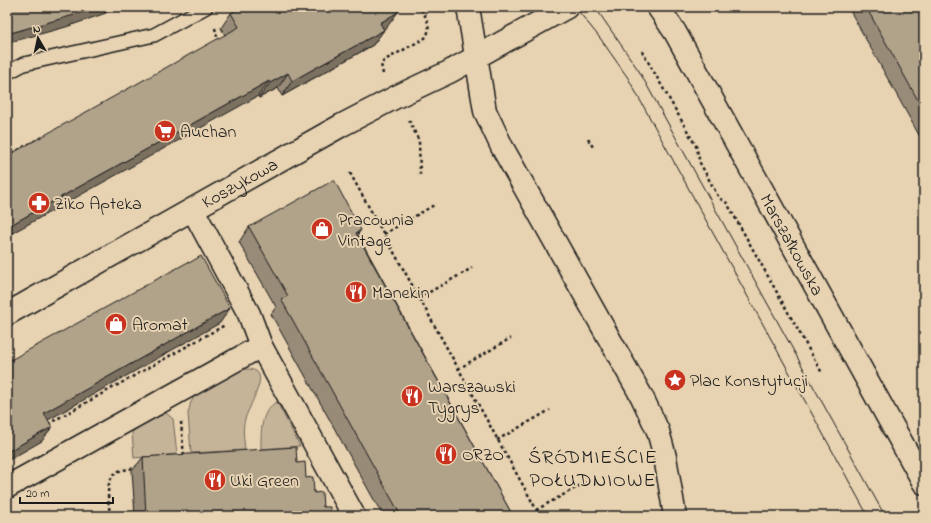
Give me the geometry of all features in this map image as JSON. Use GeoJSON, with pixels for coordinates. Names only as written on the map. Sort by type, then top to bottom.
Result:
{"type":"FeatureCollection","features":[{"type":"Feature","properties":{"kind":"street"},"geometry":{"type":"LineString","coordinates":[[468,7],[485,111],[495,133],[642,397],[658,431],[671,484],[675,516]]}},
{"type":"Feature","properties":{"kind":"street"},"geometry":{"type":"LineString","coordinates":[[476,57],[567,7]]}},
{"type":"Feature","properties":{"kind":"street","name":"Marszałkowska"},"geometry":{"type":"LineString","coordinates":[[658,7],[675,32],[924,483]]}},
{"type":"Feature","properties":{"kind":"street","name":"Koszykowa"},"geometry":{"type":"LineString","coordinates":[[7,314],[354,119],[396,97],[450,72],[476,57]]}},
{"type":"Feature","properties":{"kind":"street"},"geometry":{"type":"LineString","coordinates":[[193,210],[250,314],[261,346],[354,516]]}},
{"type":"Feature","properties":{"kind":"street"},"geometry":{"type":"LineString","coordinates":[[7,487],[261,346]]}},
{"type":"Feature","properties":{"kind":"lane"},"geometry":{"type":"LineString","coordinates":[[7,73],[24,64],[154,35],[206,7]]}},
{"type":"Feature","properties":{"kind":"path"},"geometry":{"type":"LineString","coordinates":[[382,72],[381,64],[385,60],[425,38],[428,34],[429,28],[427,19],[420,7]]}},
{"type":"Feature","properties":{"kind":"path"},"geometry":{"type":"LineString","coordinates":[[211,45],[218,41],[214,24]]}},
{"type":"Feature","properties":{"kind":"path"},"geometry":{"type":"LineString","coordinates":[[642,51],[696,146],[700,163],[719,198],[727,203],[822,373]]}},
{"type":"Feature","properties":{"kind":"path"},"geometry":{"type":"LineString","coordinates":[[412,126],[419,142],[420,175]]}},
{"type":"Feature","properties":{"kind":"path"},"geometry":{"type":"LineString","coordinates":[[7,156],[41,137]]}},
{"type":"Feature","properties":{"kind":"path"},"geometry":{"type":"LineString","coordinates":[[588,139],[593,147]]}},
{"type":"Feature","properties":{"kind":"path"},"geometry":{"type":"LineString","coordinates":[[350,173],[540,516]]}},
{"type":"Feature","properties":{"kind":"path"},"geometry":{"type":"LineString","coordinates":[[384,234],[436,204]]}},
{"type":"Feature","properties":{"kind":"path"},"geometry":{"type":"LineString","coordinates":[[419,298],[472,268]]}},
{"type":"Feature","properties":{"kind":"path"},"geometry":{"type":"LineString","coordinates":[[46,424],[230,322]]}},
{"type":"Feature","properties":{"kind":"path"},"geometry":{"type":"LineString","coordinates":[[458,369],[511,338]]}},
{"type":"Feature","properties":{"kind":"path"},"geometry":{"type":"LineString","coordinates":[[178,392],[185,461]]}},
{"type":"Feature","properties":{"kind":"path"},"geometry":{"type":"LineString","coordinates":[[498,440],[550,410]]}},
{"type":"Feature","properties":{"kind":"path"},"geometry":{"type":"LineString","coordinates":[[110,516],[108,489],[112,476],[121,470],[133,469],[140,464]]}},
{"type":"Feature","properties":{"kind":"path"},"geometry":{"type":"LineString","coordinates":[[536,510],[590,480]]}},
{"type":"Feature","properties":{"kind":"path"},"geometry":{"type":"LineString","coordinates":[[838,514],[842,512]]}},
{"type":"Feature","properties":{"kind":"shaded area"},"geometry":{"type":"Polygon","coordinates":[[[241,370],[255,370],[260,379],[244,423],[245,450],[191,453],[188,413],[191,402],[196,394],[241,370]]]}},
{"type":"Feature","properties":{"kind":"shaded area"},"geometry":{"type":"Polygon","coordinates":[[[277,402],[300,446],[261,449],[264,416],[267,410],[277,402]]]}},
{"type":"Feature","properties":{"kind":"shaded area"},"geometry":{"type":"Polygon","coordinates":[[[166,413],[173,419],[177,454],[134,458],[132,432],[145,423],[166,413]]]}},
{"type":"Feature","properties":{"kind":"building"},"geometry":{"type":"Polygon","coordinates":[[[7,7],[98,7],[7,34],[7,7]]]}},
{"type":"Feature","properties":{"kind":"building"},"geometry":{"type":"Polygon","coordinates":[[[241,7],[395,7],[398,12],[380,23],[384,30],[292,81],[288,73],[270,83],[269,81],[7,227],[7,156],[239,27],[231,13],[241,7]]]}},
{"type":"Feature","properties":{"kind":"building"},"geometry":{"type":"Polygon","coordinates":[[[866,7],[924,7],[924,111],[866,7]]]}},
{"type":"Feature","properties":{"kind":"building"},"geometry":{"type":"Polygon","coordinates":[[[334,180],[361,230],[356,233],[513,516],[401,516],[281,299],[288,296],[249,227],[334,180]]]}},
{"type":"Feature","properties":{"kind":"building"},"geometry":{"type":"Polygon","coordinates":[[[201,256],[230,308],[44,413],[52,427],[7,452],[7,362],[201,256]]]}},
{"type":"Feature","properties":{"kind":"building"},"geometry":{"type":"Polygon","coordinates":[[[296,447],[297,463],[305,462],[306,478],[313,477],[314,493],[322,492],[323,507],[330,507],[331,516],[146,516],[143,457],[296,447]]]}},
{"type":"Feature","properties":{"kind":"tram line"},"geometry":{"type":"LineString","coordinates":[[575,7],[600,38],[628,78],[868,516]]}},
{"type":"Feature","properties":{"kind":"tram line"},"geometry":{"type":"LineString","coordinates":[[595,7],[639,71],[885,516]]}},
{"type":"Feature","properties":{"kind":"place","name":"Auchan"},"geometry":{"type":"Point","coordinates":[165,131]}},
{"type":"Feature","properties":{"kind":"place","name":"Ziko Apteka"},"geometry":{"type":"Point","coordinates":[39,203]}},
{"type":"Feature","properties":{"kind":"place","name":"Pracownia Vintage"},"geometry":{"type":"Point","coordinates":[322,229]}},
{"type":"Feature","properties":{"kind":"place","name":"Manekin"},"geometry":{"type":"Point","coordinates":[356,292]}},
{"type":"Feature","properties":{"kind":"place","name":"Aromat"},"geometry":{"type":"Point","coordinates":[116,324]}},
{"type":"Feature","properties":{"kind":"place","name":"Plac Konstytucji"},"geometry":{"type":"Point","coordinates":[675,380]}},
{"type":"Feature","properties":{"kind":"place","name":"Warszawski Tygrys"},"geometry":{"type":"Point","coordinates":[412,396]}},
{"type":"Feature","properties":{"kind":"place","name":"ORZO"},"geometry":{"type":"Point","coordinates":[446,454]}},
{"type":"Feature","properties":{"kind":"place","name":"Uki Green"},"geometry":{"type":"Point","coordinates":[215,480]}},
{"type":"Feature","properties":{"kind":"district","name":"ŚRÓDMIEŚCIE POŁUDNIOWE"},"geometry":{"type":"Point","coordinates":[593,468]}}]}
